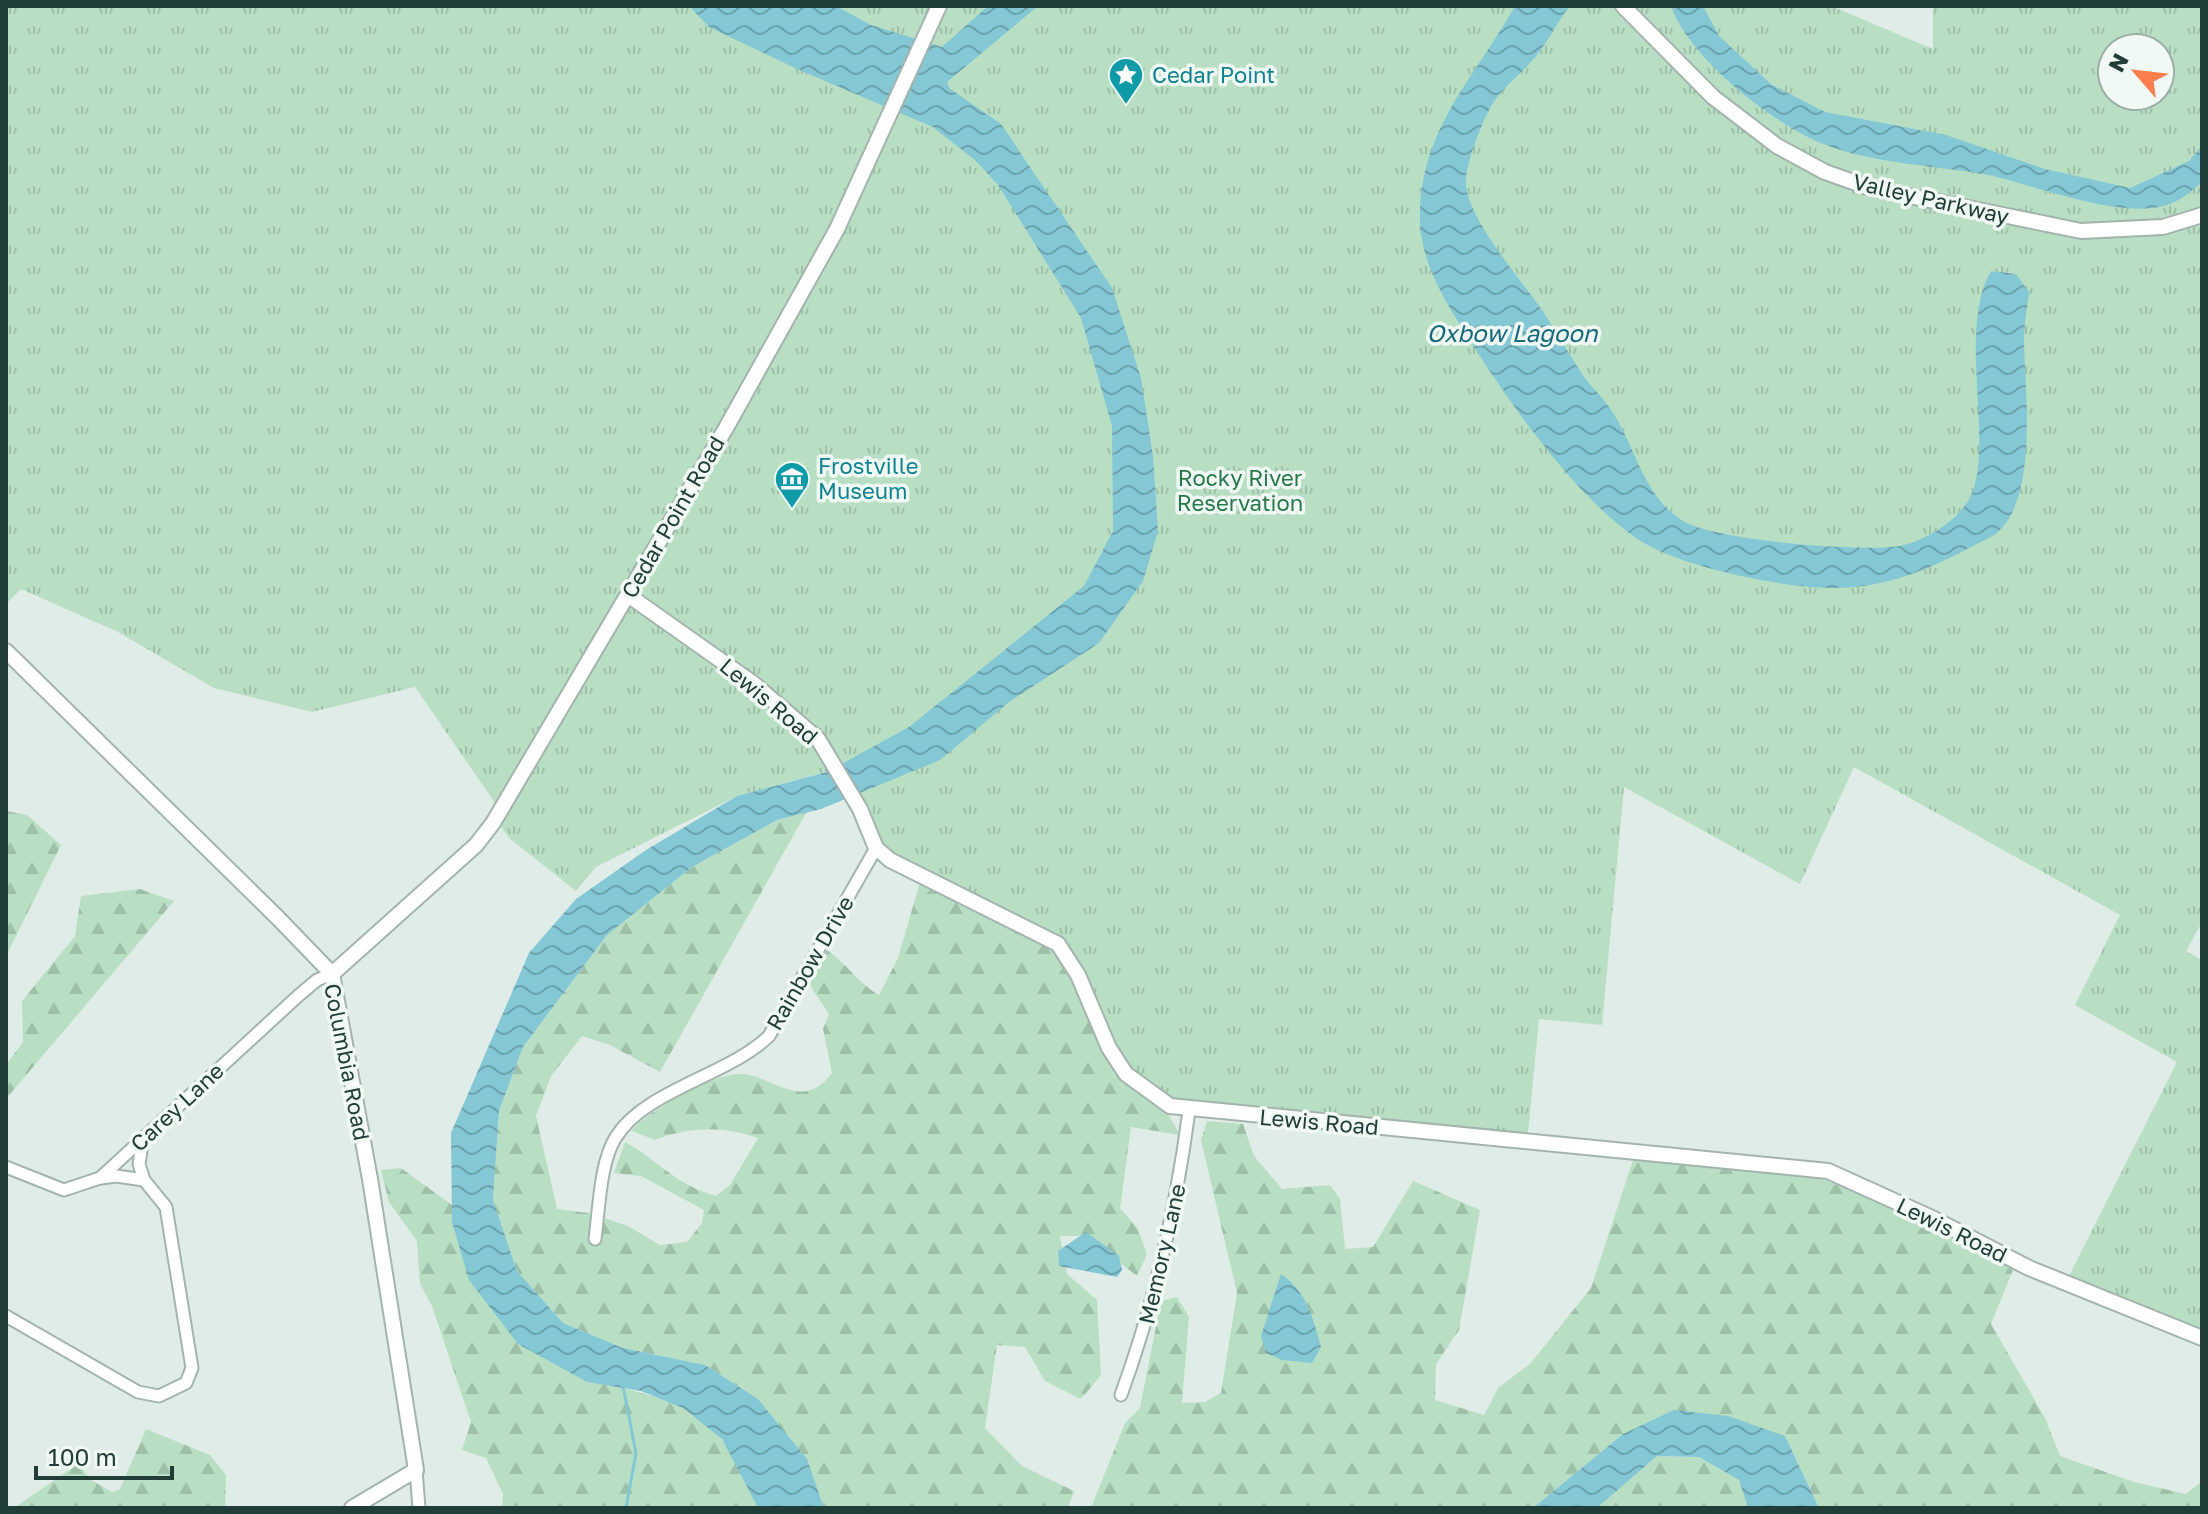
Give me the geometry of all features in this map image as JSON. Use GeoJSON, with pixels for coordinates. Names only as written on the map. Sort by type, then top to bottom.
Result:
{"type":"FeatureCollection","features":[{"type":"Feature","properties":{"kind":"street","name":"Cedar Point Road"},"geometry":{"type":"LineString","coordinates":[[332,974],[476,845],[493,823],[628,595],[837,229],[888,124],[939,6]]}},
{"type":"Feature","properties":{"kind":"street","name":"Valley Parkway"},"geometry":{"type":"LineString","coordinates":[[1623,6],[1694,79],[1738,118],[1791,155],[1825,172],[1870,188],[2081,231],[2163,227],[2202,215]]}},
{"type":"Feature","properties":{"kind":"street","name":"Lewis Road"},"geometry":{"type":"LineString","coordinates":[[628,595],[754,684],[818,739],[860,809],[876,848],[890,860],[1058,944],[1078,975],[1109,1048],[1126,1074],[1170,1106],[1189,1111],[1828,1171],[1934,1219],[2029,1268],[2202,1338]]}},
{"type":"Feature","properties":{"kind":"street","name":"Columbia Road"},"geometry":{"type":"LineString","coordinates":[[6,651],[332,974],[370,1179],[416,1470],[419,1508]]}},
{"type":"Feature","properties":{"kind":"street","name":"Rainbow Drive"},"geometry":{"type":"LineString","coordinates":[[595,1239],[602,1184],[614,1138],[629,1121],[661,1099],[752,1052],[769,1036],[876,848]]}},
{"type":"Feature","properties":{"kind":"street","name":"Carey Lane"},"geometry":{"type":"LineString","coordinates":[[6,1167],[64,1190],[100,1178],[308,988],[332,974]]}},
{"type":"Feature","properties":{"kind":"street","name":"Memory Lane"},"geometry":{"type":"LineString","coordinates":[[1121,1395],[1143,1335],[1176,1208],[1189,1111]]}},
{"type":"Feature","properties":{"kind":"street"},"geometry":{"type":"LineString","coordinates":[[6,1316],[138,1392],[159,1396],[186,1383],[192,1368],[166,1207],[144,1180],[139,1164],[143,1138]]}},
{"type":"Feature","properties":{"kind":"street"},"geometry":{"type":"LineString","coordinates":[[100,1178],[116,1176],[144,1180]]}},
{"type":"Feature","properties":{"kind":"street"},"geometry":{"type":"LineString","coordinates":[[352,1508],[416,1470]]}},
{"type":"Feature","properties":{"kind":"green space","name":"Rocky River Reservation"},"geometry":{"type":"Polygon","coordinates":[[[6,6],[1831,6],[1933,49],[1933,6],[2202,6],[2202,922],[2186,951],[2202,960],[2202,1337],[2066,1282],[2177,1062],[2075,1005],[2120,915],[1854,767],[1800,884],[1624,787],[1602,1025],[1539,1019],[1527,1143],[1174,1109],[1116,1066],[1067,945],[893,862],[837,769],[737,796],[596,867],[576,891],[509,838],[497,821],[502,813],[415,687],[312,712],[214,688],[118,632],[21,589],[6,604],[6,6]]]}},
{"type":"Feature","properties":{"kind":"green space"},"geometry":{"type":"Polygon","coordinates":[[[6,811],[27,815],[61,845],[6,956],[6,811]]]}},
{"type":"Feature","properties":{"kind":"green space"},"geometry":{"type":"Polygon","coordinates":[[[806,813],[660,1072],[610,1045],[582,1036],[551,1076],[536,1116],[557,1209],[588,1213],[628,1226],[660,1245],[687,1242],[702,1223],[704,1210],[641,1176],[614,1173],[625,1142],[678,1179],[716,1196],[730,1185],[758,1138],[707,1129],[681,1132],[655,1140],[632,1131],[652,1113],[682,1094],[729,1075],[752,1076],[798,1091],[821,1085],[832,1073],[823,1029],[829,1014],[809,984],[827,950],[879,995],[898,958],[920,882],[1050,948],[1074,978],[1113,1068],[1168,1114],[1180,1135],[1131,1127],[1120,1208],[1138,1229],[1147,1254],[1137,1276],[1085,1236],[1060,1236],[1067,1274],[1097,1300],[1101,1375],[1081,1399],[1045,1381],[1025,1347],[997,1345],[985,1428],[1022,1466],[1074,1491],[1068,1508],[824,1508],[807,1460],[758,1399],[705,1365],[623,1348],[563,1323],[517,1271],[493,1200],[499,1111],[523,1047],[607,935],[692,867],[777,820],[806,813]]]}},
{"type":"Feature","properties":{"kind":"green space"},"geometry":{"type":"Polygon","coordinates":[[[140,889],[174,901],[6,1099],[6,1065],[23,1042],[22,1001],[75,936],[81,896],[140,889]]]}},
{"type":"Feature","properties":{"kind":"green space"},"geometry":{"type":"Polygon","coordinates":[[[1207,1121],[1243,1124],[1254,1156],[1282,1189],[1330,1185],[1340,1199],[1345,1249],[1373,1247],[1413,1181],[1480,1210],[1459,1330],[1436,1364],[1435,1400],[1484,1415],[1499,1387],[1530,1364],[1591,1288],[1633,1160],[1815,1176],[1937,1226],[2013,1270],[1991,1324],[2045,1418],[2060,1456],[2134,1482],[2186,1494],[2202,1481],[2202,1508],[1819,1508],[1785,1436],[1623,1434],[1533,1508],[1091,1508],[1125,1423],[1140,1408],[1161,1301],[1177,1297],[1189,1317],[1182,1403],[1205,1402],[1221,1393],[1237,1293],[1201,1140],[1207,1121]]]}},
{"type":"Feature","properties":{"kind":"green space"},"geometry":{"type":"Polygon","coordinates":[[[401,1168],[452,1205],[452,1222],[587,1382],[642,1393],[696,1415],[728,1448],[758,1508],[502,1508],[503,1494],[486,1458],[462,1450],[471,1422],[432,1306],[420,1284],[417,1241],[389,1202],[381,1170],[401,1168]]]}},
{"type":"Feature","properties":{"kind":"green space"},"geometry":{"type":"Polygon","coordinates":[[[146,1429],[210,1455],[226,1475],[225,1507],[14,1508],[78,1464],[91,1480],[112,1492],[120,1489],[146,1429]]]}},
{"type":"Feature","properties":{"kind":"green space"},"geometry":{"type":"Polygon","coordinates":[[[1657,1456],[1699,1457],[1739,1480],[1748,1508],[1597,1508],[1657,1456]]]}},
{"type":"Feature","properties":{"kind":"water"},"geometry":{"type":"Polygon","coordinates":[[[689,6],[836,6],[871,25],[942,47],[988,6],[1038,6],[947,82],[949,88],[1001,124],[1112,288],[1141,378],[1153,456],[1158,531],[1143,581],[1099,643],[1009,702],[940,760],[821,809],[777,820],[692,867],[607,935],[523,1047],[499,1111],[493,1200],[517,1271],[563,1323],[623,1348],[705,1365],[758,1399],[807,1459],[824,1508],[758,1508],[722,1439],[683,1408],[641,1391],[587,1382],[518,1344],[469,1280],[452,1222],[451,1133],[529,953],[576,899],[646,850],[737,796],[827,772],[909,727],[1084,586],[1113,531],[1112,426],[1081,318],[998,185],[976,161],[933,127],[797,69],[709,27],[689,6]]]}},
{"type":"Feature","properties":{"kind":"water","name":"Oxbow Lagoon"},"geometry":{"type":"Polygon","coordinates":[[[1515,6],[1570,6],[1540,51],[1500,93],[1491,107],[1468,166],[1466,185],[1469,200],[1498,251],[1544,313],[1582,374],[1609,407],[1648,483],[1669,510],[1683,521],[1725,534],[1791,544],[1858,548],[1904,545],[1945,525],[1964,507],[1974,487],[1979,460],[1976,328],[1981,297],[1991,271],[2016,274],[2029,292],[2024,336],[2027,414],[2024,469],[2011,516],[1998,532],[1940,563],[1891,580],[1839,588],[1790,585],[1732,574],[1652,547],[1633,536],[1590,499],[1548,451],[1493,376],[1440,291],[1422,240],[1422,190],[1438,133],[1466,82],[1515,6]]]}},
{"type":"Feature","properties":{"kind":"water"},"geometry":{"type":"Polygon","coordinates":[[[1671,6],[1703,6],[1719,36],[1772,85],[1825,112],[1946,135],[2045,169],[2130,188],[2189,161],[2202,146],[2202,182],[2167,205],[2126,208],[2102,205],[1988,175],[1882,160],[1841,150],[1821,143],[1779,120],[1734,86],[1695,46],[1671,6]]]}},
{"type":"Feature","properties":{"kind":"water"},"geometry":{"type":"Polygon","coordinates":[[[1086,1232],[1119,1256],[1122,1270],[1117,1277],[1059,1266],[1058,1251],[1086,1232]]]}},
{"type":"Feature","properties":{"kind":"water"},"geometry":{"type":"Polygon","coordinates":[[[1281,1274],[1303,1297],[1312,1316],[1321,1347],[1312,1363],[1282,1360],[1266,1353],[1261,1336],[1281,1274]]]}},
{"type":"Feature","properties":{"kind":"water"},"geometry":{"type":"Polygon","coordinates":[[[1674,1410],[1728,1416],[1785,1436],[1819,1508],[1748,1508],[1739,1480],[1699,1457],[1657,1456],[1597,1508],[1533,1508],[1623,1434],[1674,1410]]]}},
{"type":"Feature","properties":{"kind":"waterway"},"geometry":{"type":"LineString","coordinates":[[623,1386],[636,1453],[626,1508]]}},
{"type":"Feature","properties":{"kind":"place","name":"Cedar Point"},"geometry":{"type":"Point","coordinates":[1126,106]}},
{"type":"Feature","properties":{"kind":"place","name":"Frostville Museum"},"geometry":{"type":"Point","coordinates":[792,510]}}]}
